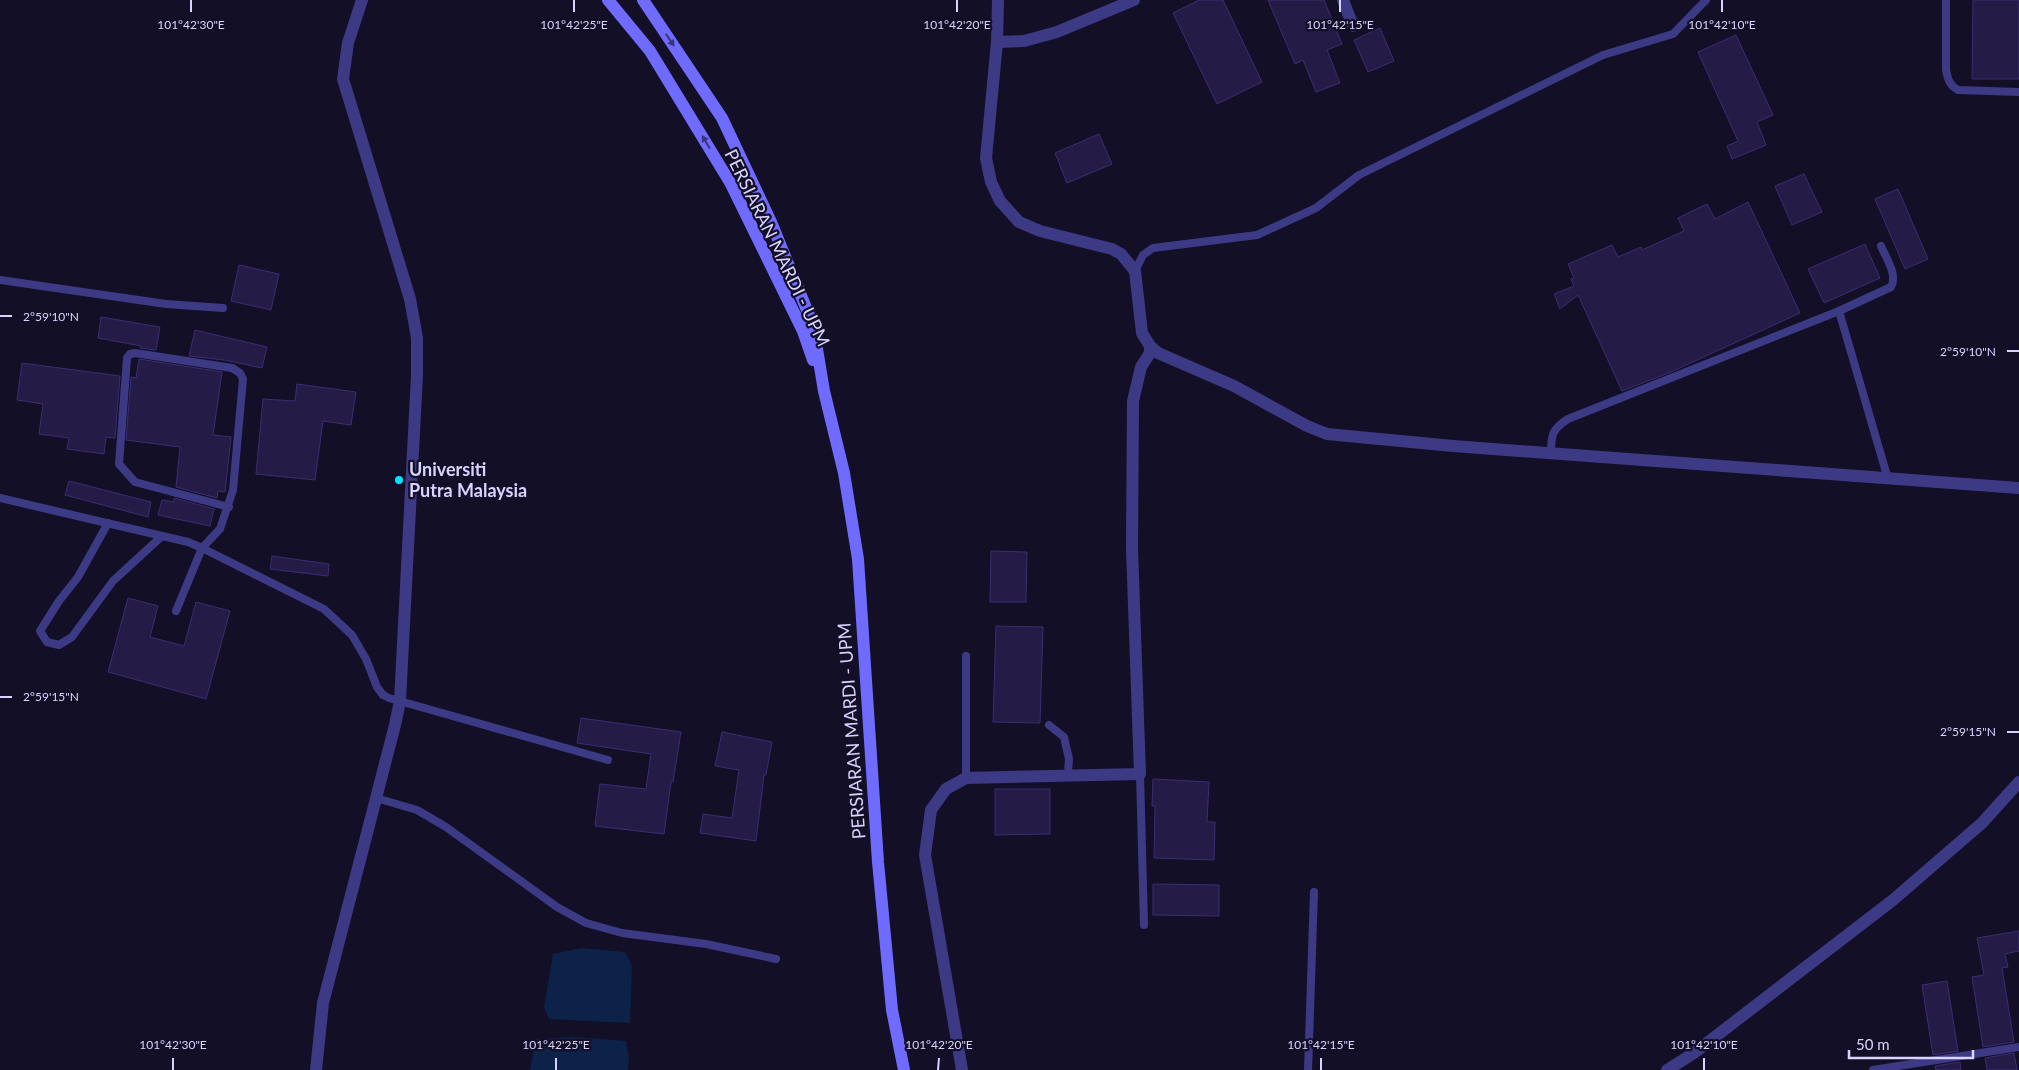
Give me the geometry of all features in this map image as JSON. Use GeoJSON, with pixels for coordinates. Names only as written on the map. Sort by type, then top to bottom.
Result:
{"type":"FeatureCollection","features":[{"type":"Feature","properties":{"kind":"street"},"geometry":{"type":"LineString","coordinates":[[316,1070],[323,1003],[400,700],[417,375],[417,338],[410,299],[343,79],[348,43],[362,0]]}},
{"type":"Feature","properties":{"kind":"street","name":"PERSIARAN MARDI - UPM"},"geometry":{"type":"LineString","coordinates":[[608,0],[650,51],[731,184],[803,331],[824,391]]}},
{"type":"Feature","properties":{"kind":"street","name":"PERSIARAN MARDI - UPM"},"geometry":{"type":"LineString","coordinates":[[643,0],[722,118],[771,222],[813,324],[824,391],[844,473],[858,559],[878,862],[892,1010],[904,1070]]}},
{"type":"Feature","properties":{"kind":"street"},"geometry":{"type":"LineString","coordinates":[[962,1070],[925,855],[931,810],[946,789],[966,778],[1068,774],[1140,774],[1132,549],[1133,401],[1146,357],[1134,271],[1120,254],[1112,249],[1040,231],[1019,222],[1000,202],[991,182],[986,158],[998,42],[998,0]]}},
{"type":"Feature","properties":{"kind":"street"},"geometry":{"type":"LineString","coordinates":[[998,42],[1024,41],[1057,32],[1134,0]]}},
{"type":"Feature","properties":{"kind":"street"},"geometry":{"type":"LineString","coordinates":[[1343,0],[1353,26]]}},
{"type":"Feature","properties":{"kind":"street"},"geometry":{"type":"LineString","coordinates":[[1146,357],[1158,352],[1234,386],[1307,426],[1327,434],[1550,454],[2019,488]]}},
{"type":"Feature","properties":{"kind":"street"},"geometry":{"type":"LineString","coordinates":[[1667,1070],[1694,1053],[1893,900],[1982,823],[2019,782]]}},
{"type":"Feature","properties":{"kind":"lane"},"geometry":{"type":"LineString","coordinates":[[1134,271],[1142,255],[1153,248],[1257,235],[1316,208],[1359,174],[1603,55],[1673,34],[1706,0]]}},
{"type":"Feature","properties":{"kind":"lane"},"geometry":{"type":"LineString","coordinates":[[1946,0],[1946,70],[1952,87],[1958,90],[2019,92]]}},
{"type":"Feature","properties":{"kind":"lane"},"geometry":{"type":"LineString","coordinates":[[1550,454],[1551,440],[1556,427],[1568,419],[1839,311],[1891,288],[1894,283],[1893,274],[1881,246]]}},
{"type":"Feature","properties":{"kind":"lane"},"geometry":{"type":"LineString","coordinates":[[0,280],[166,304],[223,308]]}},
{"type":"Feature","properties":{"kind":"lane"},"geometry":{"type":"LineString","coordinates":[[1839,311],[1888,479]]}},
{"type":"Feature","properties":{"kind":"lane"},"geometry":{"type":"LineString","coordinates":[[176,611],[202,548],[220,528],[229,506],[233,490],[243,379],[240,373],[232,368],[135,353],[130,354],[127,358],[119,464],[136,482],[229,506]]}},
{"type":"Feature","properties":{"kind":"lane"},"geometry":{"type":"LineString","coordinates":[[0,498],[188,542],[202,548],[324,609],[352,635],[366,659],[377,687],[383,695],[608,760]]}},
{"type":"Feature","properties":{"kind":"lane"},"geometry":{"type":"LineString","coordinates":[[108,523],[78,576],[40,631],[47,642],[59,645],[72,637],[113,581],[162,536]]}},
{"type":"Feature","properties":{"kind":"lane"},"geometry":{"type":"LineString","coordinates":[[966,656],[966,778]]}},
{"type":"Feature","properties":{"kind":"lane"},"geometry":{"type":"LineString","coordinates":[[1050,724],[1064,737],[1069,759],[1068,774]]}},
{"type":"Feature","properties":{"kind":"lane"},"geometry":{"type":"LineString","coordinates":[[1140,774],[1144,925]]}},
{"type":"Feature","properties":{"kind":"lane"},"geometry":{"type":"LineString","coordinates":[[376,798],[417,810],[446,827],[557,907],[586,923],[622,933],[706,944],[776,959]]}},
{"type":"Feature","properties":{"kind":"lane"},"geometry":{"type":"LineString","coordinates":[[1308,1070],[1314,892]]}},
{"type":"Feature","properties":{"kind":"lane"},"geometry":{"type":"LineString","coordinates":[[1873,1070],[2019,1046]]}},
{"type":"Feature","properties":{"kind":"water"},"geometry":{"type":"Polygon","coordinates":[[[581,948],[625,952],[632,966],[630,1023],[549,1019],[544,1007],[553,954],[581,948]]]}},
{"type":"Feature","properties":{"kind":"water"},"geometry":{"type":"Polygon","coordinates":[[[574,1037],[626,1041],[629,1058],[628,1070],[530,1070],[536,1039],[574,1037]]]}},
{"type":"Feature","properties":{"kind":"building"},"geometry":{"type":"Polygon","coordinates":[[[1199,0],[1223,0],[1262,82],[1217,104],[1173,13],[1199,0]]]}},
{"type":"Feature","properties":{"kind":"building"},"geometry":{"type":"Polygon","coordinates":[[[1268,0],[1324,0],[1342,44],[1327,50],[1340,83],[1316,92],[1303,60],[1295,64],[1268,0]]]}},
{"type":"Feature","properties":{"kind":"building"},"geometry":{"type":"Polygon","coordinates":[[[1973,0],[2019,0],[2019,79],[1972,79],[1973,0]]]}},
{"type":"Feature","properties":{"kind":"building"},"geometry":{"type":"Polygon","coordinates":[[[1380,28],[1394,61],[1368,72],[1354,40],[1380,28]]]}},
{"type":"Feature","properties":{"kind":"building"},"geometry":{"type":"Polygon","coordinates":[[[1736,35],[1773,115],[1757,122],[1766,145],[1732,159],[1727,146],[1738,141],[1698,52],[1736,35]]]}},
{"type":"Feature","properties":{"kind":"building"},"geometry":{"type":"Polygon","coordinates":[[[1099,134],[1112,164],[1067,183],[1055,153],[1099,134]]]}},
{"type":"Feature","properties":{"kind":"building"},"geometry":{"type":"Polygon","coordinates":[[[1804,174],[1822,212],[1792,225],[1775,186],[1804,174]]]}},
{"type":"Feature","properties":{"kind":"building"},"geometry":{"type":"Polygon","coordinates":[[[1898,189],[1928,259],[1905,269],[1875,199],[1898,189]]]}},
{"type":"Feature","properties":{"kind":"building"},"geometry":{"type":"Polygon","coordinates":[[[1748,202],[1800,313],[1671,372],[1622,391],[1578,295],[1560,309],[1554,294],[1574,286],[1571,279],[1574,278],[1568,264],[1612,245],[1618,257],[1641,247],[1642,250],[1684,231],[1678,218],[1707,204],[1715,219],[1748,202]]]}},
{"type":"Feature","properties":{"kind":"building"},"geometry":{"type":"Polygon","coordinates":[[[1865,244],[1880,278],[1824,303],[1808,269],[1865,244]]]}},
{"type":"Feature","properties":{"kind":"building"},"geometry":{"type":"Polygon","coordinates":[[[239,265],[279,274],[271,310],[231,301],[239,265]]]}},
{"type":"Feature","properties":{"kind":"building"},"geometry":{"type":"Polygon","coordinates":[[[101,317],[160,327],[156,350],[98,338],[101,317]]]}},
{"type":"Feature","properties":{"kind":"building"},"geometry":{"type":"Polygon","coordinates":[[[195,330],[267,347],[262,368],[224,360],[189,356],[195,330]]]}},
{"type":"Feature","properties":{"kind":"building"},"geometry":{"type":"Polygon","coordinates":[[[139,359],[222,372],[213,435],[231,437],[225,492],[218,491],[217,498],[176,487],[180,447],[126,440],[131,377],[136,378],[139,359]]]}},
{"type":"Feature","properties":{"kind":"building"},"geometry":{"type":"Polygon","coordinates":[[[22,363],[120,376],[115,438],[106,437],[104,454],[67,449],[69,438],[39,434],[43,404],[17,400],[22,363]]]}},
{"type":"Feature","properties":{"kind":"building"},"geometry":{"type":"Polygon","coordinates":[[[297,384],[356,392],[351,425],[323,421],[315,480],[256,474],[263,399],[295,401],[297,384]]]}},
{"type":"Feature","properties":{"kind":"building"},"geometry":{"type":"Polygon","coordinates":[[[69,481],[151,502],[148,517],[65,495],[69,481]]]}},
{"type":"Feature","properties":{"kind":"building"},"geometry":{"type":"Polygon","coordinates":[[[174,498],[214,509],[210,526],[158,515],[162,500],[174,502],[174,498]]]}},
{"type":"Feature","properties":{"kind":"building"},"geometry":{"type":"Polygon","coordinates":[[[991,551],[1027,552],[1026,602],[990,602],[991,551]]]}},
{"type":"Feature","properties":{"kind":"building"},"geometry":{"type":"Polygon","coordinates":[[[272,556],[329,564],[328,576],[270,569],[272,556]]]}},
{"type":"Feature","properties":{"kind":"building"},"geometry":{"type":"Polygon","coordinates":[[[128,598],[158,606],[150,637],[184,646],[196,602],[230,611],[206,699],[108,672],[128,598]]]}},
{"type":"Feature","properties":{"kind":"building"},"geometry":{"type":"Polygon","coordinates":[[[996,626],[1043,627],[1040,723],[993,722],[996,626]]]}},
{"type":"Feature","properties":{"kind":"building"},"geometry":{"type":"Polygon","coordinates":[[[581,718],[681,732],[673,782],[671,782],[664,834],[595,826],[600,784],[646,789],[651,754],[577,743],[581,718]]]}},
{"type":"Feature","properties":{"kind":"building"},"geometry":{"type":"Polygon","coordinates":[[[722,732],[772,742],[766,775],[764,775],[756,841],[700,833],[703,814],[732,818],[739,770],[715,766],[722,732]]]}},
{"type":"Feature","properties":{"kind":"building"},"geometry":{"type":"Polygon","coordinates":[[[1153,779],[1209,782],[1207,822],[1215,822],[1214,860],[1154,858],[1155,806],[1152,806],[1153,779]]]}},
{"type":"Feature","properties":{"kind":"building"},"geometry":{"type":"Polygon","coordinates":[[[995,789],[1050,789],[1050,834],[995,835],[995,789]]]}},
{"type":"Feature","properties":{"kind":"building"},"geometry":{"type":"Polygon","coordinates":[[[1153,884],[1219,885],[1219,916],[1153,915],[1153,884]]]}},
{"type":"Feature","properties":{"kind":"building"},"geometry":{"type":"Polygon","coordinates":[[[2019,931],[2019,951],[2005,954],[2008,967],[2002,968],[2014,1042],[1983,1047],[1972,977],[1984,975],[1977,938],[2019,931]]]}},
{"type":"Feature","properties":{"kind":"building"},"geometry":{"type":"Polygon","coordinates":[[[1947,981],[1958,1051],[1933,1055],[1922,985],[1947,981]]]}},
{"type":"Feature","properties":{"kind":"building"},"geometry":{"type":"Polygon","coordinates":[[[2014,1053],[2017,1070],[1987,1070],[1985,1058],[2014,1053]]]}},
{"type":"Feature","properties":{"kind":"building"},"geometry":{"type":"Polygon","coordinates":[[[1960,1062],[1961,1070],[1936,1070],[1935,1066],[1960,1062]]]}},
{"type":"Feature","properties":{"kind":"place","name":"Universiti Putra Malaysia"},"geometry":{"type":"Point","coordinates":[399,480]}}]}
